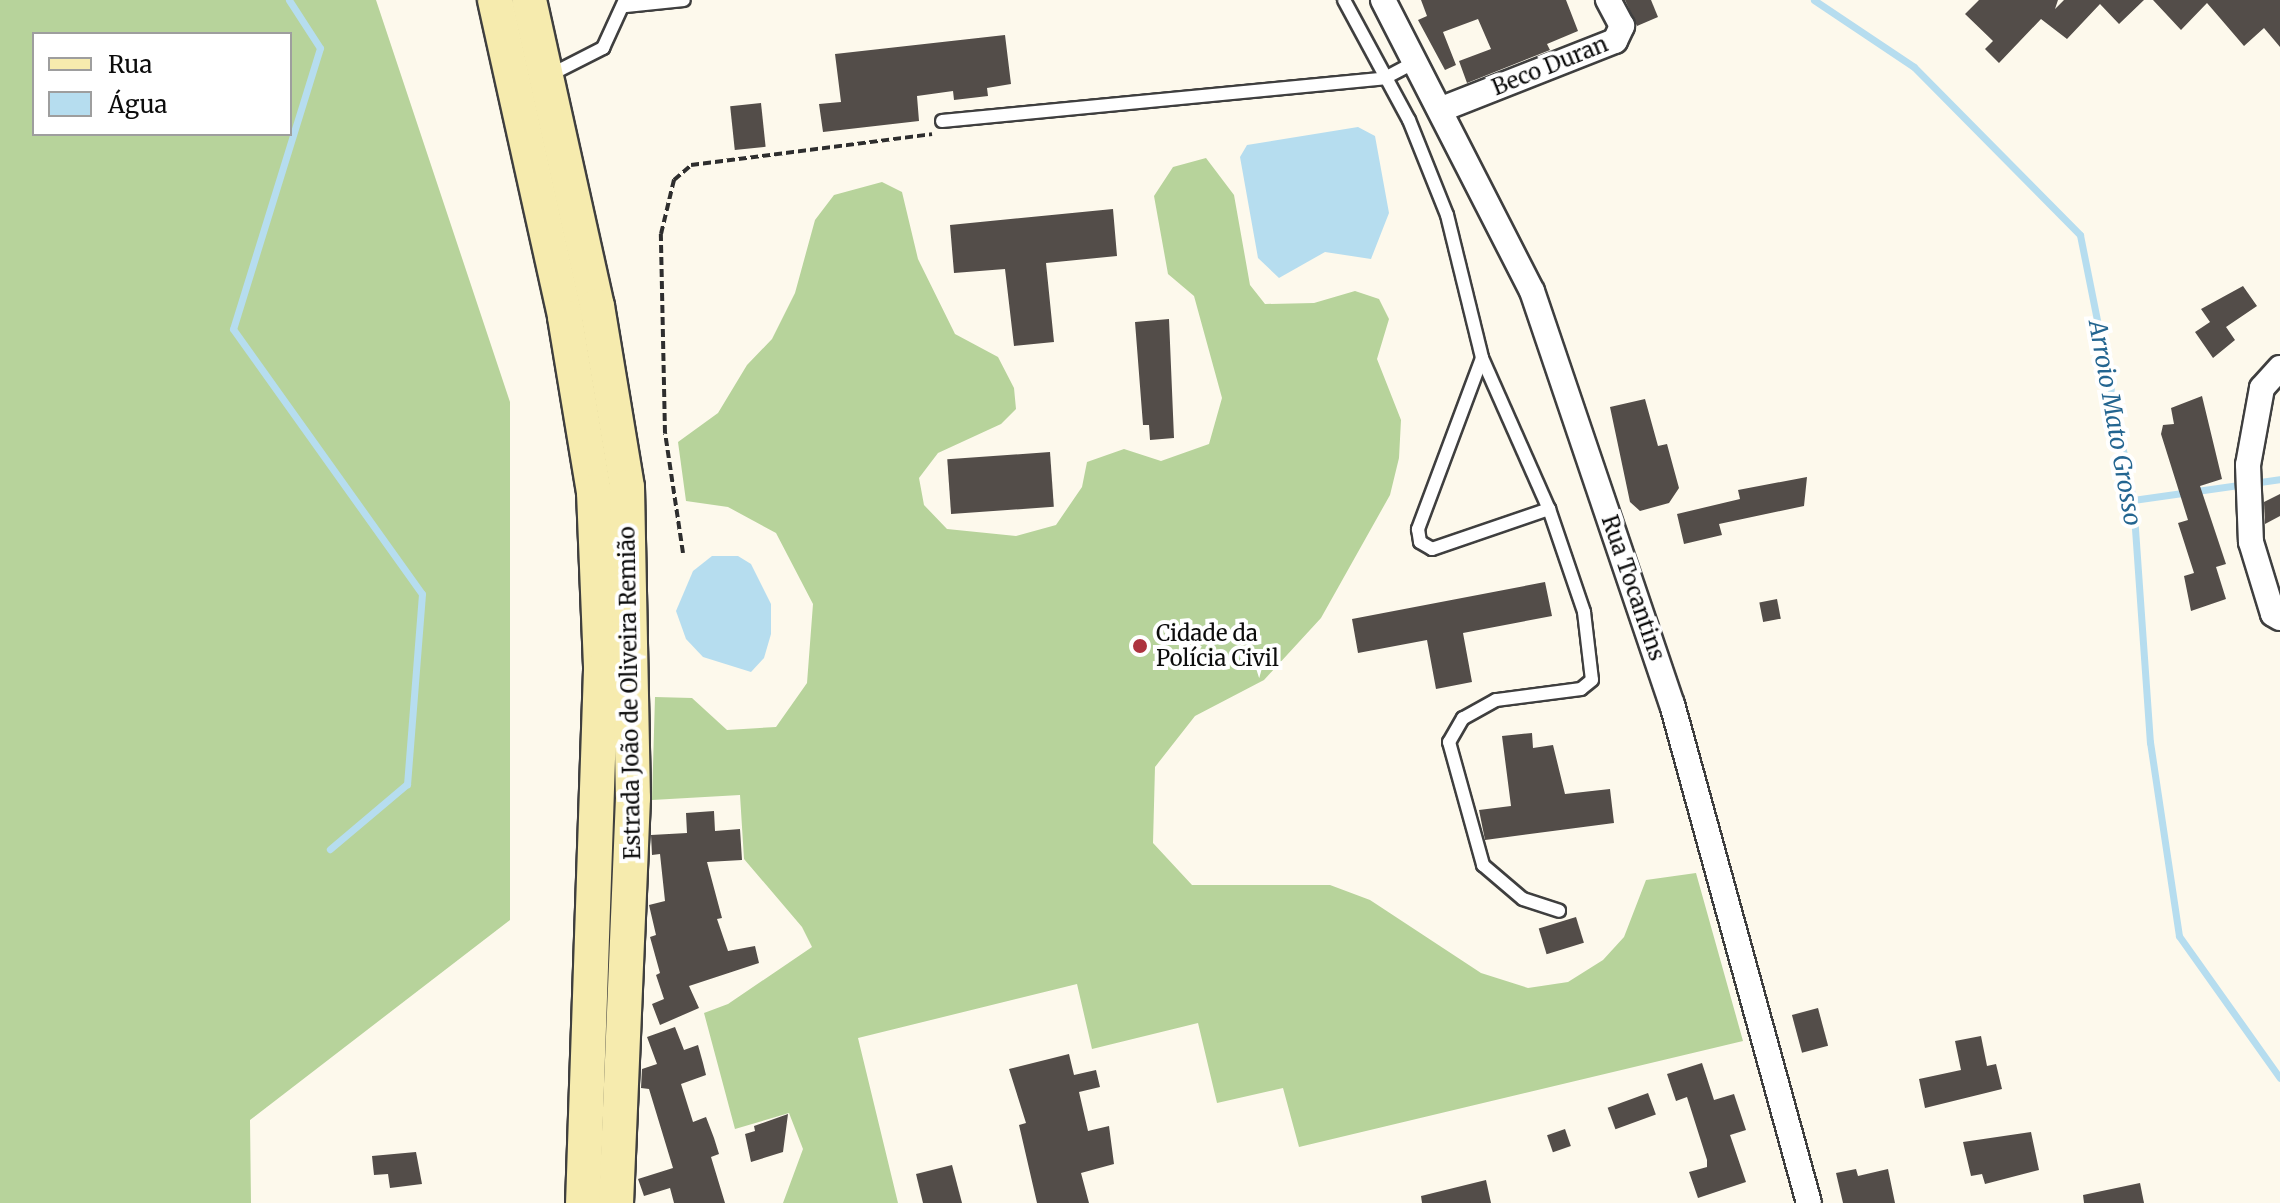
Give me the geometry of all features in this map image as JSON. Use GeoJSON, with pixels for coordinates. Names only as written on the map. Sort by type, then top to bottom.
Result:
{"type":"FeatureCollection","features":[{"type":"Feature","properties":{"kind":"main road","name":"Estrada João de Oliveira Remião"},"geometry":{"type":"LineString","coordinates":[[495,0],[565,317],[594,492],[601,670],[583,1203]]}},
{"type":"Feature","properties":{"kind":"main road","name":"Estrada João de Oliveira Remião"},"geometry":{"type":"LineString","coordinates":[[529,0],[597,306],[627,487],[634,670],[632,827],[616,1203]]}},
{"type":"Feature","properties":{"kind":"street","name":"Rua Tocantins"},"geometry":{"type":"LineString","coordinates":[[1383,0],[1442,109],[1532,291],[1672,704],[1809,1203]]}},
{"type":"Feature","properties":{"kind":"street","name":"Beco Duran"},"geometry":{"type":"LineString","coordinates":[[1442,109],[1615,41],[1622,26],[1608,0]]}},
{"type":"Feature","properties":{"kind":"street"},"geometry":{"type":"LineString","coordinates":[[2280,368],[2262,388],[2248,465],[2251,542],[2273,614],[2280,618]]}},
{"type":"Feature","properties":{"kind":"lane"},"geometry":{"type":"LineString","coordinates":[[545,77],[603,48],[626,3],[684,0]]}},
{"type":"Feature","properties":{"kind":"lane"},"geometry":{"type":"LineString","coordinates":[[1344,0],[1409,120],[1447,215],[1482,358],[1549,509],[1584,612],[1592,680],[1581,689],[1496,700],[1463,718],[1449,742],[1483,865],[1523,899],[1559,911]]}},
{"type":"Feature","properties":{"kind":"lane"},"geometry":{"type":"LineString","coordinates":[[942,121],[1385,78],[1417,61]]}},
{"type":"Feature","properties":{"kind":"lane"},"geometry":{"type":"LineString","coordinates":[[1482,358],[1418,529],[1420,542],[1432,549],[1549,509]]}},
{"type":"Feature","properties":{"kind":"path"},"geometry":{"type":"LineString","coordinates":[[683,553],[665,433],[661,234],[674,180],[691,165],[930,136],[942,121]]}},
{"type":"Feature","properties":{"kind":"green space"},"geometry":{"type":"Polygon","coordinates":[[[0,0],[376,0],[510,402],[510,920],[250,1120],[251,1203],[0,1203],[0,0]]]}},
{"type":"Feature","properties":{"kind":"green space"},"geometry":{"type":"Polygon","coordinates":[[[1206,158],[1234,195],[1250,285],[1265,304],[1314,303],[1355,291],[1379,299],[1389,319],[1377,359],[1401,420],[1399,458],[1390,495],[1321,618],[1264,680],[1195,716],[1155,767],[1153,843],[1192,885],[1330,885],[1370,900],[1481,973],[1528,988],[1568,982],[1603,960],[1624,937],[1646,880],[1696,873],[1743,1041],[1299,1147],[1283,1088],[1217,1103],[1198,1023],[1092,1049],[1077,984],[858,1038],[898,1203],[783,1203],[803,1149],[789,1113],[735,1129],[704,1013],[728,1004],[812,947],[802,927],[744,859],[740,795],[652,800],[655,697],[692,698],[727,730],[776,727],[807,683],[813,604],[776,533],[728,507],[686,501],[678,442],[718,413],[747,365],[772,339],[795,293],[815,220],[834,195],[882,182],[902,192],[918,259],[955,334],[998,357],[1014,388],[1016,409],[1001,424],[938,453],[919,478],[924,505],[947,529],[1016,536],[1056,525],[1082,487],[1087,462],[1124,449],[1161,461],[1209,444],[1222,398],[1194,296],[1168,274],[1154,196],[1173,167],[1206,158]]]}},
{"type":"Feature","properties":{"kind":"water"},"geometry":{"type":"Polygon","coordinates":[[[1358,127],[1375,136],[1389,213],[1371,259],[1325,252],[1279,278],[1258,258],[1240,157],[1247,145],[1358,127]]]}},
{"type":"Feature","properties":{"kind":"water"},"geometry":{"type":"Polygon","coordinates":[[[712,556],[738,556],[751,564],[771,604],[771,634],[764,658],[751,672],[703,657],[686,639],[676,611],[693,571],[712,556]]]}},
{"type":"Feature","properties":{"kind":"building"},"geometry":{"type":"Polygon","coordinates":[[[1421,0],[1566,0],[1578,31],[1547,44],[1550,50],[1467,83],[1459,61],[1491,49],[1478,19],[1443,32],[1456,65],[1445,70],[1418,20],[1427,16],[1421,0]]]}},
{"type":"Feature","properties":{"kind":"building"},"geometry":{"type":"Polygon","coordinates":[[[1625,0],[1651,0],[1658,17],[1637,26],[1625,0]]]}},
{"type":"Feature","properties":{"kind":"building"},"geometry":{"type":"Polygon","coordinates":[[[1979,0],[2058,0],[2055,9],[2064,0],[2144,0],[2119,24],[2100,4],[2067,39],[2041,19],[1999,63],[1985,49],[1993,41],[1965,14],[1979,0]]]}},
{"type":"Feature","properties":{"kind":"building"},"geometry":{"type":"Polygon","coordinates":[[[2153,0],[2280,0],[2280,47],[2264,28],[2244,46],[2207,3],[2181,30],[2153,0]]]}},
{"type":"Feature","properties":{"kind":"building"},"geometry":{"type":"Polygon","coordinates":[[[1005,35],[1011,84],[987,88],[988,96],[954,100],[953,91],[917,96],[919,121],[823,132],[819,104],[841,102],[835,54],[1005,35]]]}},
{"type":"Feature","properties":{"kind":"building"},"geometry":{"type":"Polygon","coordinates":[[[761,103],[766,147],[735,150],[730,106],[761,103]]]}},
{"type":"Feature","properties":{"kind":"building"},"geometry":{"type":"Polygon","coordinates":[[[1113,209],[1117,256],[1046,263],[1054,342],[1014,346],[1005,269],[954,273],[950,225],[1113,209]]]}},
{"type":"Feature","properties":{"kind":"building"},"geometry":{"type":"Polygon","coordinates":[[[2243,286],[2257,306],[2226,327],[2235,340],[2213,358],[2195,332],[2210,322],[2201,309],[2243,286]]]}},
{"type":"Feature","properties":{"kind":"building"},"geometry":{"type":"Polygon","coordinates":[[[1169,319],[1174,438],[1150,440],[1149,425],[1143,425],[1135,322],[1169,319]]]}},
{"type":"Feature","properties":{"kind":"building"},"geometry":{"type":"Polygon","coordinates":[[[2202,396],[2222,479],[2200,486],[2226,564],[2216,567],[2226,599],[2191,611],[2184,576],[2194,573],[2178,523],[2188,520],[2161,434],[2163,425],[2174,424],[2171,408],[2202,396]]]}},
{"type":"Feature","properties":{"kind":"building"},"geometry":{"type":"Polygon","coordinates":[[[1645,399],[1658,446],[1667,444],[1679,488],[1669,503],[1640,511],[1630,502],[1610,407],[1645,399]]]}},
{"type":"Feature","properties":{"kind":"building"},"geometry":{"type":"Polygon","coordinates":[[[1050,452],[1054,507],[951,514],[947,459],[1050,452]]]}},
{"type":"Feature","properties":{"kind":"building"},"geometry":{"type":"Polygon","coordinates":[[[1807,477],[1804,506],[1719,524],[1722,535],[1684,544],[1677,514],[1740,499],[1738,490],[1807,477]]]}},
{"type":"Feature","properties":{"kind":"building"},"geometry":{"type":"Polygon","coordinates":[[[2280,494],[2280,516],[2265,524],[2264,502],[2280,494]]]}},
{"type":"Feature","properties":{"kind":"building"},"geometry":{"type":"Polygon","coordinates":[[[1545,582],[1552,616],[1463,633],[1472,682],[1436,689],[1427,640],[1358,653],[1352,619],[1545,582]]]}},
{"type":"Feature","properties":{"kind":"building"},"geometry":{"type":"Polygon","coordinates":[[[1777,599],[1781,619],[1763,622],[1759,602],[1777,599]]]}},
{"type":"Feature","properties":{"kind":"building"},"geometry":{"type":"Polygon","coordinates":[[[1532,733],[1533,748],[1553,745],[1565,794],[1610,789],[1614,823],[1485,840],[1479,810],[1511,806],[1502,736],[1532,733]]]}},
{"type":"Feature","properties":{"kind":"building"},"geometry":{"type":"Polygon","coordinates":[[[714,811],[715,831],[740,829],[742,860],[707,862],[722,918],[717,919],[728,951],[755,946],[759,963],[689,986],[699,1008],[660,1025],[652,1004],[664,999],[656,975],[660,973],[650,937],[656,935],[649,905],[665,901],[660,854],[652,855],[651,835],[687,833],[686,813],[714,811]]]}},
{"type":"Feature","properties":{"kind":"building"},"geometry":{"type":"Polygon","coordinates":[[[1576,917],[1584,943],[1547,954],[1539,928],[1576,917]]]}},
{"type":"Feature","properties":{"kind":"building"},"geometry":{"type":"Polygon","coordinates":[[[1818,1008],[1828,1046],[1802,1053],[1792,1015],[1818,1008]]]}},
{"type":"Feature","properties":{"kind":"building"},"geometry":{"type":"Polygon","coordinates":[[[675,1027],[684,1050],[698,1045],[706,1075],[681,1084],[693,1122],[706,1117],[714,1138],[719,1154],[711,1157],[725,1203],[674,1203],[670,1188],[644,1196],[638,1179],[673,1168],[649,1089],[641,1088],[642,1069],[657,1064],[647,1037],[675,1027]]]}},
{"type":"Feature","properties":{"kind":"building"},"geometry":{"type":"Polygon","coordinates":[[[1981,1036],[1987,1066],[1996,1064],[2002,1089],[1925,1108],[1919,1079],[1961,1070],[1955,1041],[1981,1036]]]}},
{"type":"Feature","properties":{"kind":"building"},"geometry":{"type":"Polygon","coordinates":[[[1069,1054],[1074,1075],[1096,1070],[1100,1087],[1079,1092],[1088,1131],[1109,1126],[1114,1164],[1081,1173],[1089,1203],[1037,1203],[1019,1125],[1026,1123],[1009,1069],[1069,1054]]]}},
{"type":"Feature","properties":{"kind":"building"},"geometry":{"type":"Polygon","coordinates":[[[1702,1063],[1714,1100],[1734,1094],[1746,1130],[1730,1135],[1746,1182],[1698,1198],[1689,1172],[1707,1167],[1707,1160],[1687,1097],[1676,1101],[1667,1074],[1702,1063]]]}},
{"type":"Feature","properties":{"kind":"building"},"geometry":{"type":"Polygon","coordinates":[[[1648,1093],[1656,1115],[1615,1129],[1608,1108],[1648,1093]]]}},
{"type":"Feature","properties":{"kind":"building"},"geometry":{"type":"Polygon","coordinates":[[[788,1114],[783,1152],[751,1162],[745,1134],[755,1131],[754,1126],[788,1114]]]}},
{"type":"Feature","properties":{"kind":"building"},"geometry":{"type":"Polygon","coordinates":[[[1565,1129],[1571,1146],[1553,1152],[1547,1135],[1565,1129]]]}},
{"type":"Feature","properties":{"kind":"building"},"geometry":{"type":"Polygon","coordinates":[[[2031,1132],[2039,1170],[1985,1184],[1982,1174],[1971,1176],[1963,1142],[2031,1132]]]}},
{"type":"Feature","properties":{"kind":"building"},"geometry":{"type":"Polygon","coordinates":[[[416,1152],[422,1184],[390,1188],[388,1174],[374,1175],[372,1156],[416,1152]]]}},
{"type":"Feature","properties":{"kind":"building"},"geometry":{"type":"Polygon","coordinates":[[[952,1165],[962,1203],[923,1203],[916,1174],[952,1165]]]}},
{"type":"Feature","properties":{"kind":"building"},"geometry":{"type":"Polygon","coordinates":[[[1856,1169],[1858,1176],[1888,1169],[1895,1203],[1843,1203],[1836,1173],[1856,1169]]]}},
{"type":"Feature","properties":{"kind":"building"},"geometry":{"type":"Polygon","coordinates":[[[1486,1180],[1491,1203],[1422,1203],[1421,1196],[1486,1180]]]}},
{"type":"Feature","properties":{"kind":"building"},"geometry":{"type":"Polygon","coordinates":[[[2140,1183],[2144,1203],[2084,1203],[2083,1195],[2140,1183]]]}},
{"type":"Feature","properties":{"kind":"waterway"},"geometry":{"type":"LineString","coordinates":[[289,0],[320,48],[233,329],[422,594],[407,784],[330,849]]}},
{"type":"Feature","properties":{"kind":"waterway","name":"Arroio Mato Grosso"},"geometry":{"type":"LineString","coordinates":[[1814,0],[1914,67],[2080,235],[2133,500],[2150,742],[2179,936],[2280,1078]]}},
{"type":"Feature","properties":{"kind":"waterway"},"geometry":{"type":"LineString","coordinates":[[2133,500],[2280,479]]}},
{"type":"Feature","properties":{"kind":"place","name":"Cidade da Polícia Civil"},"geometry":{"type":"Point","coordinates":[1140,646]}}]}
